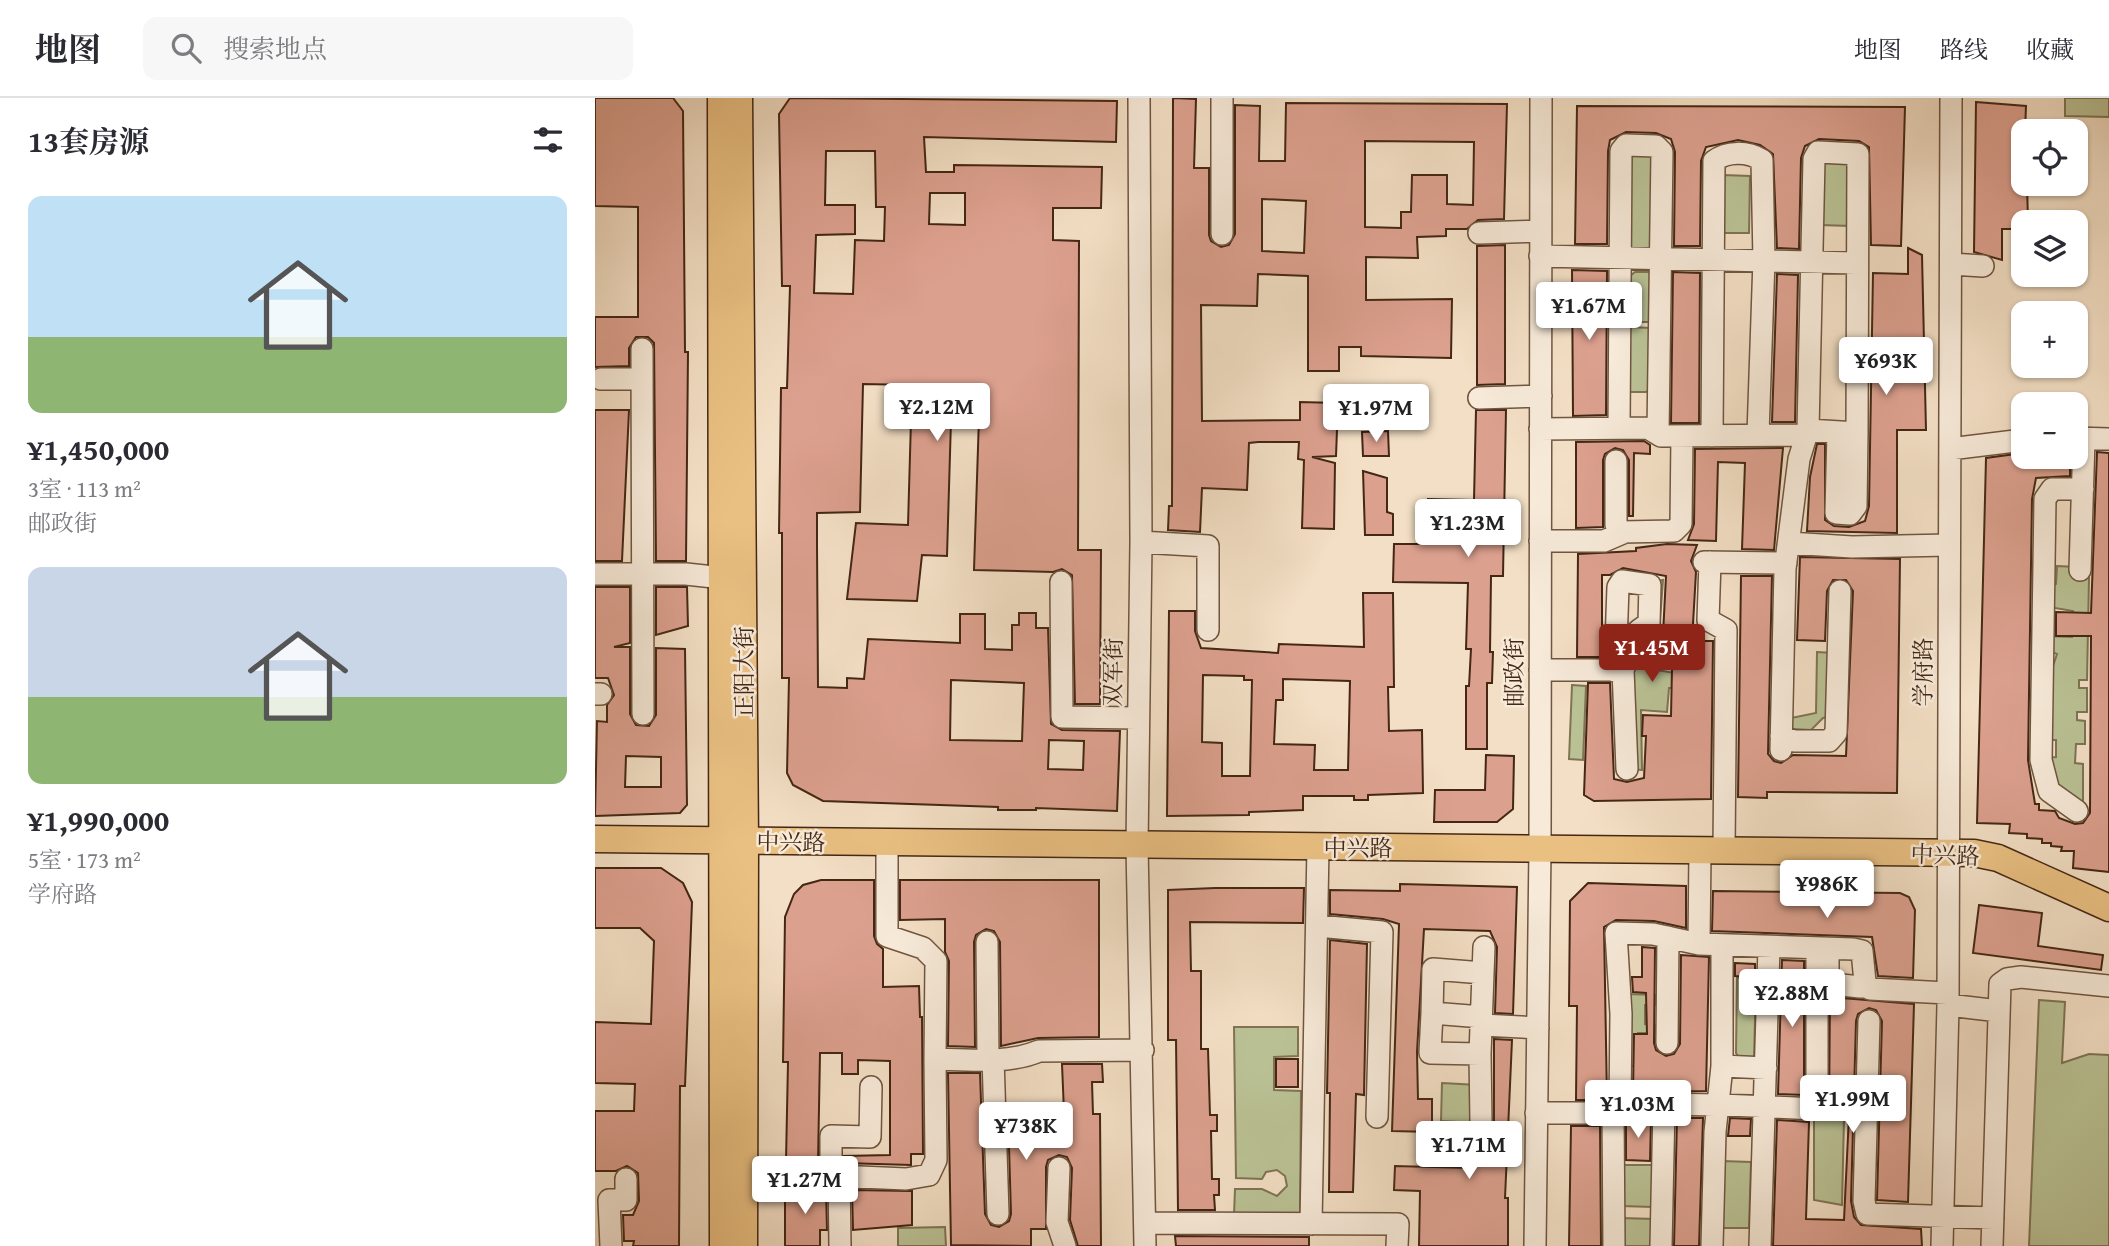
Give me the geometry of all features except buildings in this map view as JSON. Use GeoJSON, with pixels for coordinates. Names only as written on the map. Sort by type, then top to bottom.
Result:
{"type":"FeatureCollection","features":[{"type":"Feature","properties":{"kind":"main road","name":"正阳大街"},"geometry":{"type":"LineString","coordinates":[[721,98],[723,578],[735,842],[744,1246]]}},
{"type":"Feature","properties":{"kind":"main road","name":"正阳大街"},"geometry":{"type":"LineString","coordinates":[[723,1246],[735,842],[740,98]]}},
{"type":"Feature","properties":{"kind":"main road","name":"中兴路"},"geometry":{"type":"LineString","coordinates":[[595,839],[1986,854],[2109,908]]}},
{"type":"Feature","properties":{"kind":"street","name":"双军街"},"geometry":{"type":"LineString","coordinates":[[1139,98],[1141,542],[1137,846],[1145,1246]]}},
{"type":"Feature","properties":{"kind":"street"},"geometry":{"type":"LineString","coordinates":[[1222,98],[1222,234]]}},
{"type":"Feature","properties":{"kind":"street","name":"邮政街"},"geometry":{"type":"LineString","coordinates":[[1535,1246],[1540,849],[1541,98]]}},
{"type":"Feature","properties":{"kind":"street","name":"学府路"},"geometry":{"type":"LineString","coordinates":[[1942,1246],[1948,999],[1951,98]]}},
{"type":"Feature","properties":{"kind":"street"},"geometry":{"type":"LineString","coordinates":[[1619,428],[1621,151],[1626,145],[1656,146],[1662,152],[1658,432]]}},
{"type":"Feature","properties":{"kind":"street"},"geometry":{"type":"LineString","coordinates":[[1540,429],[1648,428],[1661,436],[1758,434],[1798,437],[1807,432],[1847,433],[1856,264],[1858,154],[1818,152],[1814,159],[1807,432],[1799,459],[1787,553],[1781,743],[1829,741],[1836,733],[1840,591]]}},
{"type":"Feature","properties":{"kind":"street"},"geometry":{"type":"LineString","coordinates":[[1712,436],[1714,161],[1723,154],[1753,155],[1762,160],[1763,260],[1758,434]]}},
{"type":"Feature","properties":{"kind":"street"},"geometry":{"type":"LineString","coordinates":[[1479,233],[1540,231]]}},
{"type":"Feature","properties":{"kind":"street"},"geometry":{"type":"LineString","coordinates":[[1541,256],[1813,260],[1856,264]]}},
{"type":"Feature","properties":{"kind":"street"},"geometry":{"type":"LineString","coordinates":[[1951,264],[1983,266]]}},
{"type":"Feature","properties":{"kind":"street"},"geometry":{"type":"LineString","coordinates":[[642,349],[643,714]]}},
{"type":"Feature","properties":{"kind":"street"},"geometry":{"type":"LineString","coordinates":[[601,379],[642,379]]}},
{"type":"Feature","properties":{"kind":"street"},"geometry":{"type":"LineString","coordinates":[[1479,398],[1541,396]]}},
{"type":"Feature","properties":{"kind":"street"},"geometry":{"type":"LineString","coordinates":[[1540,541],[1604,541],[1625,532],[1674,531],[1681,524],[1682,436]]}},
{"type":"Feature","properties":{"kind":"street"},"geometry":{"type":"LineString","coordinates":[[2088,438],[2109,439]]}},
{"type":"Feature","properties":{"kind":"street"},"geometry":{"type":"LineString","coordinates":[[1950,449],[2011,441]]}},
{"type":"Feature","properties":{"kind":"street"},"geometry":{"type":"LineString","coordinates":[[1616,461],[1616,525],[1625,532]]}},
{"type":"Feature","properties":{"kind":"street"},"geometry":{"type":"LineString","coordinates":[[2080,570],[2082,469]]}},
{"type":"Feature","properties":{"kind":"street"},"geometry":{"type":"LineString","coordinates":[[2077,811],[2049,791],[2041,760],[2045,499],[2052,489],[2083,489]]}},
{"type":"Feature","properties":{"kind":"street"},"geometry":{"type":"LineString","coordinates":[[1141,542],[1208,546],[1208,630]]}},
{"type":"Feature","properties":{"kind":"street"},"geometry":{"type":"LineString","coordinates":[[1699,944],[1712,851],[1726,631],[1708,620],[1707,562],[1852,547],[1949,545]]}},
{"type":"Feature","properties":{"kind":"street"},"geometry":{"type":"LineString","coordinates":[[595,574],[723,578]]}},
{"type":"Feature","properties":{"kind":"street"},"geometry":{"type":"LineString","coordinates":[[1061,582],[1062,717],[1139,718]]}},
{"type":"Feature","properties":{"kind":"street"},"geometry":{"type":"LineString","coordinates":[[1540,670],[1619,671],[1626,769]]}},
{"type":"Feature","properties":{"kind":"street"},"geometry":{"type":"LineString","coordinates":[[744,1172],[906,1179],[929,1175],[933,1170],[936,961],[923,948],[887,936],[887,844]]}},
{"type":"Feature","properties":{"kind":"street"},"geometry":{"type":"LineString","coordinates":[[1311,1224],[1318,847]]}},
{"type":"Feature","properties":{"kind":"street"},"geometry":{"type":"LineString","coordinates":[[1318,926],[1382,932],[1377,1117]]}},
{"type":"Feature","properties":{"kind":"street"},"geometry":{"type":"LineString","coordinates":[[1613,1246],[1621,1014],[1616,933],[1668,937],[1699,944],[1862,951],[1865,982],[1870,989],[1948,999],[1999,1011]]}},
{"type":"Feature","properties":{"kind":"street"},"geometry":{"type":"LineString","coordinates":[[1667,1043],[1668,937]]}},
{"type":"Feature","properties":{"kind":"street"},"geometry":{"type":"LineString","coordinates":[[987,942],[998,1214]]}},
{"type":"Feature","properties":{"kind":"street"},"geometry":{"type":"LineString","coordinates":[[1712,1246],[1714,1132],[1722,1066],[1723,945]]}},
{"type":"Feature","properties":{"kind":"street"},"geometry":{"type":"LineString","coordinates":[[1481,1122],[1480,1054],[1484,947]]}},
{"type":"Feature","properties":{"kind":"street"},"geometry":{"type":"LineString","coordinates":[[1760,1246],[1769,947]]}},
{"type":"Feature","properties":{"kind":"street"},"geometry":{"type":"LineString","coordinates":[[1823,948],[1828,979],[1832,984],[1860,987],[1865,982]]}},
{"type":"Feature","properties":{"kind":"street"},"geometry":{"type":"LineString","coordinates":[[1536,1113],[1617,1111],[1664,1106],[1817,1109],[1823,948]]}},
{"type":"Feature","properties":{"kind":"street"},"geometry":{"type":"LineString","coordinates":[[1480,1054],[1430,1053],[1431,1013],[1433,969],[1483,973]]}},
{"type":"Feature","properties":{"kind":"street"},"geometry":{"type":"LineString","coordinates":[[1992,1246],[2000,984],[2007,979],[2021,977],[2109,986]]}},
{"type":"Feature","properties":{"kind":"street"},"geometry":{"type":"LineString","coordinates":[[1431,1013],[1538,1028]]}},
{"type":"Feature","properties":{"kind":"street"},"geometry":{"type":"LineString","coordinates":[[1869,1021],[1864,1201],[1867,1214],[1993,1218]]}},
{"type":"Feature","properties":{"kind":"street"},"geometry":{"type":"LineString","coordinates":[[936,1059],[1025,1057],[1039,1051],[1143,1050]]}},
{"type":"Feature","properties":{"kind":"street"},"geometry":{"type":"LineString","coordinates":[[1722,1066],[1766,1068]]}},
{"type":"Feature","properties":{"kind":"street"},"geometry":{"type":"LineString","coordinates":[[840,1246],[831,1136],[870,1137],[871,1087]]}},
{"type":"Feature","properties":{"kind":"street"},"geometry":{"type":"LineString","coordinates":[[1661,1246],[1664,1106]]}},
{"type":"Feature","properties":{"kind":"street"},"geometry":{"type":"LineString","coordinates":[[1059,1168],[1057,1222],[1065,1246]]}},
{"type":"Feature","properties":{"kind":"street"},"geometry":{"type":"LineString","coordinates":[[611,1246],[609,1200],[626,1200],[626,1179]]}},
{"type":"Feature","properties":{"kind":"street"},"geometry":{"type":"LineString","coordinates":[[1145,1223],[1398,1224],[1397,1246]]}},
{"type":"Feature","properties":{"kind":"green space"},"geometry":{"type":"Polygon","coordinates":[[[2065,98],[2109,98],[2109,117],[2065,116],[2065,98]]]}},
{"type":"Feature","properties":{"kind":"green space"},"geometry":{"type":"Polygon","coordinates":[[[1630,153],[1650,156],[1655,163],[1654,248],[1630,248],[1630,153]]]}},
{"type":"Feature","properties":{"kind":"green space"},"geometry":{"type":"Polygon","coordinates":[[[1821,156],[1853,157],[1851,226],[1819,225],[1821,156]]]}},
{"type":"Feature","properties":{"kind":"green space"},"geometry":{"type":"Polygon","coordinates":[[[1723,175],[1750,176],[1749,233],[1722,233],[1723,175]]]}},
{"type":"Feature","properties":{"kind":"green space"},"geometry":{"type":"Polygon","coordinates":[[[1635,272],[1650,272],[1654,322],[1628,322],[1630,276],[1635,272]]]}},
{"type":"Feature","properties":{"kind":"green space"},"geometry":{"type":"Polygon","coordinates":[[[1627,327],[1652,328],[1652,388],[1646,392],[1630,392],[1626,388],[1627,327]]]}},
{"type":"Feature","properties":{"kind":"green space"},"geometry":{"type":"Polygon","coordinates":[[[2057,566],[2077,567],[2080,575],[2089,578],[2087,680],[2079,680],[2079,688],[2087,688],[2087,712],[2077,712],[2077,720],[2085,721],[2085,744],[2076,744],[2075,763],[2083,764],[2083,805],[2052,781],[2047,758],[2056,757],[2056,740],[2047,740],[2048,668],[2053,666],[2057,654],[2052,652],[2048,636],[2072,637],[2073,611],[2049,607],[2052,585],[2056,584],[2057,566]]]}},
{"type":"Feature","properties":{"kind":"green space"},"geometry":{"type":"Polygon","coordinates":[[[1663,580],[1659,634],[1663,649],[1655,651],[1656,670],[1687,675],[1688,688],[1669,688],[1667,712],[1641,710],[1642,770],[1630,769],[1633,667],[1657,581],[1663,580]]]}},
{"type":"Feature","properties":{"kind":"green space"},"geometry":{"type":"Polygon","coordinates":[[[1817,652],[1833,653],[1832,716],[1823,718],[1811,730],[1792,729],[1791,718],[1816,713],[1817,652]]]}},
{"type":"Feature","properties":{"kind":"green space"},"geometry":{"type":"Polygon","coordinates":[[[1572,685],[1586,686],[1583,760],[1569,759],[1572,685]]]}},
{"type":"Feature","properties":{"kind":"green space"},"geometry":{"type":"Polygon","coordinates":[[[1737,978],[1756,978],[1754,1059],[1739,1058],[1736,1053],[1737,978]]]}},
{"type":"Feature","properties":{"kind":"green space"},"geometry":{"type":"Polygon","coordinates":[[[1627,994],[1656,995],[1656,1005],[1645,1005],[1645,1024],[1655,1025],[1655,1033],[1638,1033],[1636,1066],[1626,1066],[1627,994]]]}},
{"type":"Feature","properties":{"kind":"green space"},"geometry":{"type":"Polygon","coordinates":[[[2039,1000],[2065,1002],[2062,1063],[2089,1054],[2109,1055],[2109,1246],[2029,1246],[2039,1000]]]}},
{"type":"Feature","properties":{"kind":"green space"},"geometry":{"type":"Polygon","coordinates":[[[1234,1027],[1298,1027],[1298,1056],[1274,1057],[1274,1090],[1301,1091],[1300,1215],[1234,1215],[1235,1189],[1262,1189],[1277,1196],[1287,1186],[1285,1176],[1277,1170],[1266,1172],[1262,1179],[1236,1178],[1234,1027]]]}},
{"type":"Feature","properties":{"kind":"green space"},"geometry":{"type":"Polygon","coordinates":[[[1442,1083],[1478,1085],[1476,1123],[1441,1121],[1442,1083]]]}},
{"type":"Feature","properties":{"kind":"green space"},"geometry":{"type":"Polygon","coordinates":[[[1814,1116],[1844,1118],[1842,1205],[1814,1200],[1814,1116]]]}},
{"type":"Feature","properties":{"kind":"green space"},"geometry":{"type":"Polygon","coordinates":[[[1721,1161],[1751,1162],[1749,1228],[1719,1228],[1721,1161]]]}},
{"type":"Feature","properties":{"kind":"green space"},"geometry":{"type":"Polygon","coordinates":[[[1622,1165],[1653,1165],[1652,1207],[1622,1206],[1622,1165]]]}},
{"type":"Feature","properties":{"kind":"green space"},"geometry":{"type":"Polygon","coordinates":[[[1621,1218],[1654,1219],[1654,1246],[1621,1246],[1621,1218]]]}},
{"type":"Feature","properties":{"kind":"green space"},"geometry":{"type":"Polygon","coordinates":[[[945,1227],[946,1246],[898,1246],[898,1228],[945,1227]]]}}]}
